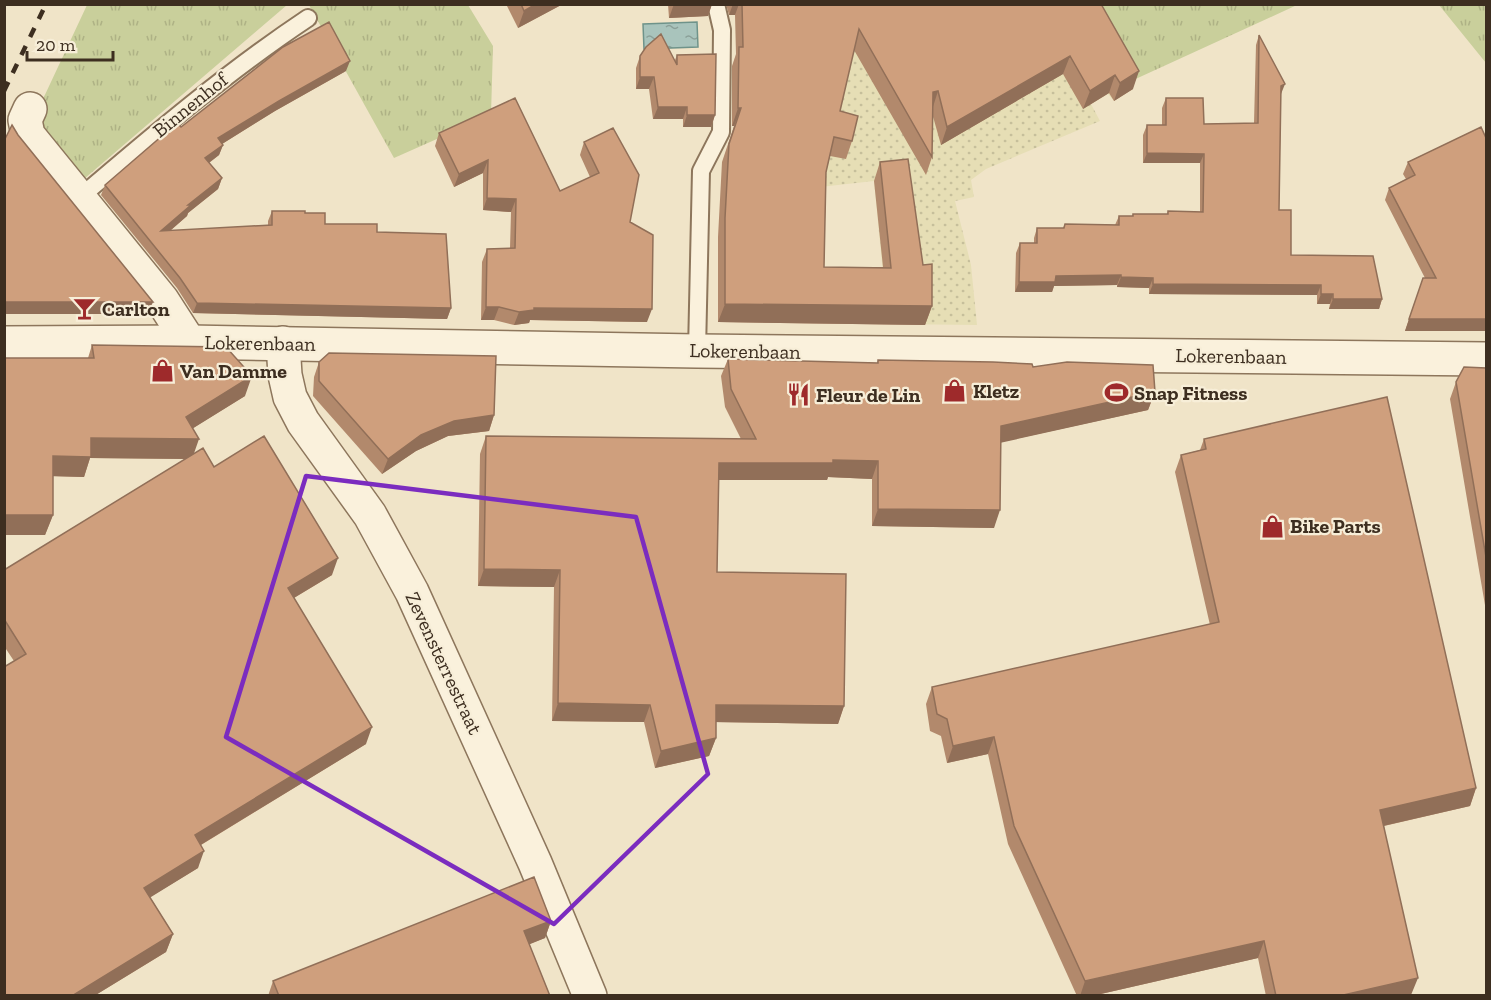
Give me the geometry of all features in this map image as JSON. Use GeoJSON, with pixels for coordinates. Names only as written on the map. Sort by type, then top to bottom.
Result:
{"type":"FeatureCollection","features":[{"type":"Feature","properties":{"kind":"street"},"geometry":{"type":"LineString","coordinates":[[30,109],[25,120],[28,135],[78,200],[162,300],[189,342]]}},
{"type":"Feature","properties":{"kind":"street","name":"Lokerenbaan"},"geometry":{"type":"LineString","coordinates":[[4,343],[283,343],[697,351],[1486,359]]}},
{"type":"Feature","properties":{"kind":"street","name":"Zevensterrestraat"},"geometry":{"type":"LineString","coordinates":[[283,343],[285,375],[290,397],[303,422],[370,515],[412,592],[535,863],[590,996]]}},
{"type":"Feature","properties":{"kind":"lane"},"geometry":{"type":"LineString","coordinates":[[697,351],[701,171],[720,132],[722,30],[716,4]]}},
{"type":"Feature","properties":{"kind":"lane","name":"Binnenhof"},"geometry":{"type":"LineString","coordinates":[[78,200],[176,115],[254,54],[308,18]]}},
{"type":"Feature","properties":{"kind":"highlighted area"},"geometry":{"type":"Polygon","coordinates":[[[306,476],[636,517],[708,774],[554,924],[226,737],[306,476]]]}},
{"type":"Feature","properties":{"kind":"shaded area"},"geometry":{"type":"Polygon","coordinates":[[[775,5],[1084,5],[1121,96],[1114,101],[1108,94],[1091,104],[1100,121],[986,169],[971,180],[974,197],[955,201],[971,265],[977,325],[888,324],[874,181],[820,187],[775,5]]]}},
{"type":"Feature","properties":{"kind":"green space"},"geometry":{"type":"Polygon","coordinates":[[[87,5],[287,5],[84,179],[44,132],[41,123],[43,99],[87,5]]]}},
{"type":"Feature","properties":{"kind":"green space"},"geometry":{"type":"Polygon","coordinates":[[[309,5],[468,5],[493,46],[491,115],[394,158],[309,5]]]}},
{"type":"Feature","properties":{"kind":"green space"},"geometry":{"type":"Polygon","coordinates":[[[1084,5],[1297,5],[1129,82],[1084,5]]]}},
{"type":"Feature","properties":{"kind":"green space"},"geometry":{"type":"Polygon","coordinates":[[[1439,5],[1486,5],[1486,63],[1439,5]]]}},
{"type":"Feature","properties":{"kind":"water"},"geometry":{"type":"Polygon","coordinates":[[[697,22],[698,47],[644,49],[643,24],[697,22]]]}},
{"type":"Feature","properties":{"kind":"building"},"geometry":{"type":"Polygon","coordinates":[[[521,4],[536,4],[524,11],[521,4]]]}},
{"type":"Feature","properties":{"kind":"building"},"geometry":{"type":"Polygon","coordinates":[[[742,4],[1101,4],[1139,71],[1120,83],[1115,75],[1090,91],[1070,56],[947,127],[938,91],[933,92],[932,157],[859,29],[840,111],[858,116],[852,141],[834,137],[826,172],[824,267],[891,268],[880,162],[908,159],[923,265],[932,264],[932,306],[725,304],[725,218],[729,144],[741,108],[738,108],[739,47],[743,47],[742,4]]]}},
{"type":"Feature","properties":{"kind":"building"},"geometry":{"type":"Polygon","coordinates":[[[329,22],[350,61],[218,138],[223,145],[205,158],[222,178],[188,205],[191,205],[161,231],[272,225],[272,211],[305,211],[305,213],[325,213],[325,224],[377,224],[377,232],[446,234],[451,308],[197,303],[180,278],[105,185],[177,123],[181,127],[283,47],[329,22]]]}},
{"type":"Feature","properties":{"kind":"building"},"geometry":{"type":"Polygon","coordinates":[[[661,34],[677,65],[677,55],[716,54],[715,115],[687,115],[687,107],[658,107],[654,77],[640,77],[640,56],[646,47],[661,34]]]}},
{"type":"Feature","properties":{"kind":"building"},"geometry":{"type":"Polygon","coordinates":[[[1259,35],[1285,84],[1281,86],[1279,210],[1291,210],[1291,255],[1373,256],[1382,299],[1333,299],[1333,294],[1321,294],[1321,285],[1153,284],[1153,278],[1121,277],[1121,275],[1056,276],[1055,282],[1019,282],[1020,243],[1037,243],[1037,228],[1064,228],[1065,224],[1119,225],[1119,216],[1168,214],[1168,211],[1203,212],[1204,154],[1147,153],[1147,125],[1166,125],[1166,98],[1203,98],[1204,124],[1258,123],[1259,35]]]}},
{"type":"Feature","properties":{"kind":"building"},"geometry":{"type":"Polygon","coordinates":[[[515,98],[560,191],[599,173],[584,142],[613,128],[639,175],[630,222],[653,235],[652,309],[534,308],[534,310],[519,312],[499,307],[486,307],[487,249],[515,248],[516,199],[487,198],[488,160],[459,174],[439,133],[515,98]]]}},
{"type":"Feature","properties":{"kind":"building"},"geometry":{"type":"Polygon","coordinates":[[[12,125],[153,302],[4,302],[4,141],[12,125]]]}},
{"type":"Feature","properties":{"kind":"building"},"geometry":{"type":"Polygon","coordinates":[[[1481,127],[1486,138],[1486,319],[1409,319],[1423,278],[1436,278],[1389,188],[1415,175],[1408,162],[1481,127]]]}},
{"type":"Feature","properties":{"kind":"building"},"geometry":{"type":"Polygon","coordinates":[[[92,345],[226,347],[252,376],[186,417],[199,439],[91,438],[91,457],[53,456],[53,515],[4,515],[4,358],[94,358],[92,345]]]}},
{"type":"Feature","properties":{"kind":"building"},"geometry":{"type":"Polygon","coordinates":[[[329,353],[496,356],[494,415],[454,421],[421,435],[388,459],[319,381],[319,362],[329,353]]]}},
{"type":"Feature","properties":{"kind":"building"},"geometry":{"type":"Polygon","coordinates":[[[728,359],[878,363],[878,360],[993,362],[1032,364],[1033,367],[1067,362],[1153,365],[1155,392],[1001,426],[1000,510],[878,509],[878,461],[719,463],[717,572],[846,574],[844,706],[716,705],[716,738],[661,751],[650,705],[558,703],[560,570],[484,569],[486,436],[756,439],[731,389],[728,359]]]}},
{"type":"Feature","properties":{"kind":"building"},"geometry":{"type":"Polygon","coordinates":[[[1464,367],[1486,368],[1486,557],[1456,382],[1464,367]]]}},
{"type":"Feature","properties":{"kind":"building"},"geometry":{"type":"Polygon","coordinates":[[[1387,397],[1476,788],[1380,810],[1418,978],[1339,996],[1276,996],[1264,941],[1085,981],[1014,826],[994,737],[953,746],[947,719],[937,714],[932,687],[1219,622],[1181,455],[1206,449],[1204,439],[1387,397]]]}},
{"type":"Feature","properties":{"kind":"building"},"geometry":{"type":"Polygon","coordinates":[[[264,436],[338,558],[288,588],[372,727],[195,835],[204,851],[144,888],[173,934],[72,996],[4,996],[4,667],[26,654],[4,619],[4,570],[203,448],[214,467],[264,436]]]}},
{"type":"Feature","properties":{"kind":"building"},"geometry":{"type":"Polygon","coordinates":[[[534,877],[551,921],[524,931],[550,996],[279,996],[273,981],[534,877]]]}},
{"type":"Feature","properties":{"kind":"railway"},"geometry":{"type":"LineString","coordinates":[[4,91],[46,4]]}},
{"type":"Feature","properties":{"kind":"place","name":"Carlton"},"geometry":{"type":"Point","coordinates":[84,309]}},
{"type":"Feature","properties":{"kind":"place","name":"Van Damme"},"geometry":{"type":"Point","coordinates":[162,371]}},
{"type":"Feature","properties":{"kind":"place","name":"Kletz"},"geometry":{"type":"Point","coordinates":[955,391]}},
{"type":"Feature","properties":{"kind":"place","name":"Snap Fitness"},"geometry":{"type":"Point","coordinates":[1116,393]}},
{"type":"Feature","properties":{"kind":"place","name":"Fleur de Lin"},"geometry":{"type":"Point","coordinates":[798,395]}},
{"type":"Feature","properties":{"kind":"place","name":"Bike Parts"},"geometry":{"type":"Point","coordinates":[1272,526]}}]}
